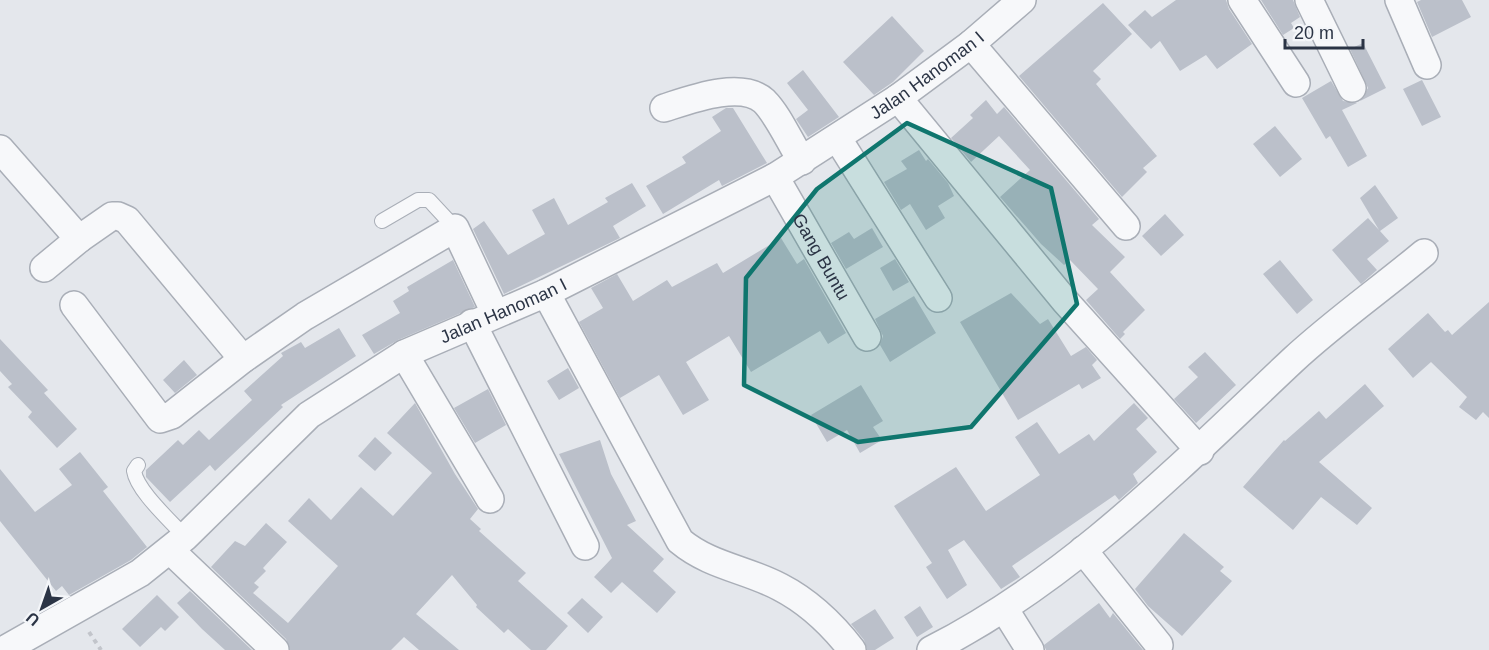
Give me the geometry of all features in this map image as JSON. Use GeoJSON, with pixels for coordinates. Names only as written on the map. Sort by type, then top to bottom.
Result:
{"type":"FeatureCollection","features":[{"type":"Feature","properties":{"kind":"street","name":"Jalan Hanoman I"},"geometry":{"type":"LineString","coordinates":[[4,650],[131,578],[178,544],[309,415],[404,354],[546,293],[775,177],[838,139],[898,98],[971,44],[1022,0]]}},
{"type":"Feature","properties":{"kind":"street"},"geometry":{"type":"LineString","coordinates":[[1242,0],[1296,83]]}},
{"type":"Feature","properties":{"kind":"street"},"geometry":{"type":"LineString","coordinates":[[1309,0],[1352,88]]}},
{"type":"Feature","properties":{"kind":"street"},"geometry":{"type":"LineString","coordinates":[[1399,0],[1427,65]]}},
{"type":"Feature","properties":{"kind":"street"},"geometry":{"type":"LineString","coordinates":[[971,44],[1126,226]]}},
{"type":"Feature","properties":{"kind":"street"},"geometry":{"type":"LineString","coordinates":[[664,108],[710,94],[753,95],[767,105],[802,161]]}},
{"type":"Feature","properties":{"kind":"street"},"geometry":{"type":"LineString","coordinates":[[898,98],[1065,301],[1200,451]]}},
{"type":"Feature","properties":{"kind":"street"},"geometry":{"type":"LineString","coordinates":[[838,139],[938,298]]}},
{"type":"Feature","properties":{"kind":"street"},"geometry":{"type":"LineString","coordinates":[[0,148],[80,239]]}},
{"type":"Feature","properties":{"kind":"street","name":"Gang Buntu"},"geometry":{"type":"LineString","coordinates":[[775,177],[867,337]]}},
{"type":"Feature","properties":{"kind":"street"},"geometry":{"type":"LineString","coordinates":[[44,268],[112,216],[127,220],[243,359]]}},
{"type":"Feature","properties":{"kind":"street"},"geometry":{"type":"LineString","coordinates":[[74,304],[160,419],[172,415],[243,359],[305,316],[455,228],[484,318],[585,546]]}},
{"type":"Feature","properties":{"kind":"street"},"geometry":{"type":"LineString","coordinates":[[931,650],[1005,610],[1083,550],[1200,451],[1295,358],[1424,254]]}},
{"type":"Feature","properties":{"kind":"street"},"geometry":{"type":"LineString","coordinates":[[546,293],[680,541],[697,555],[779,586],[802,600],[822,615],[852,650]]}},
{"type":"Feature","properties":{"kind":"street"},"geometry":{"type":"LineString","coordinates":[[404,354],[490,499]]}},
{"type":"Feature","properties":{"kind":"street"},"geometry":{"type":"LineString","coordinates":[[178,544],[275,650]]}},
{"type":"Feature","properties":{"kind":"street"},"geometry":{"type":"LineString","coordinates":[[1083,550],[1159,645]]}},
{"type":"Feature","properties":{"kind":"street"},"geometry":{"type":"LineString","coordinates":[[1005,610],[1030,650]]}},
{"type":"Feature","properties":{"kind":"lane"},"geometry":{"type":"LineString","coordinates":[[382,221],[418,200],[429,200],[455,228]]}},
{"type":"Feature","properties":{"kind":"lane"},"geometry":{"type":"LineString","coordinates":[[138,465],[134,471],[135,477],[178,544]]}},
{"type":"Feature","properties":{"kind":"highlighted area"},"geometry":{"type":"Polygon","coordinates":[[[907,123],[1051,188],[1077,304],[971,427],[858,442],[744,385],[746,278],[817,189],[907,123]]]}},
{"type":"Feature","properties":{"kind":"building"},"geometry":{"type":"Polygon","coordinates":[[[1176,0],[1226,0],[1229,9],[1252,44],[1217,69],[1206,55],[1180,71],[1160,41],[1151,49],[1128,25],[1145,10],[1152,17],[1176,0]]]}},
{"type":"Feature","properties":{"kind":"building"},"geometry":{"type":"Polygon","coordinates":[[[1261,0],[1293,0],[1300,17],[1291,23],[1294,28],[1283,35],[1261,0]]]}},
{"type":"Feature","properties":{"kind":"building"},"geometry":{"type":"Polygon","coordinates":[[[1421,0],[1462,0],[1471,17],[1432,37],[1417,2],[1421,0]]]}},
{"type":"Feature","properties":{"kind":"building"},"geometry":{"type":"Polygon","coordinates":[[[1103,3],[1132,34],[1093,71],[1101,79],[1096,84],[1157,156],[1143,168],[1147,172],[1122,197],[1019,76],[1103,3]]]}},
{"type":"Feature","properties":{"kind":"building"},"geometry":{"type":"Polygon","coordinates":[[[892,16],[924,51],[893,82],[874,95],[843,62],[892,16]]]}},
{"type":"Feature","properties":{"kind":"building"},"geometry":{"type":"Polygon","coordinates":[[[1363,43],[1386,88],[1360,101],[1368,88],[1350,49],[1363,43]]]}},
{"type":"Feature","properties":{"kind":"building"},"geometry":{"type":"Polygon","coordinates":[[[803,70],[839,117],[808,137],[796,119],[808,110],[787,83],[803,70]]]}},
{"type":"Feature","properties":{"kind":"building"},"geometry":{"type":"Polygon","coordinates":[[[1422,80],[1441,117],[1422,126],[1403,89],[1422,80]]]}},
{"type":"Feature","properties":{"kind":"building"},"geometry":{"type":"Polygon","coordinates":[[[1331,81],[1343,101],[1357,103],[1342,110],[1367,156],[1348,167],[1330,136],[1326,139],[1302,98],[1331,81]]]}},
{"type":"Feature","properties":{"kind":"building"},"geometry":{"type":"Polygon","coordinates":[[[986,100],[997,114],[1004,107],[1099,219],[1092,225],[1125,257],[1110,272],[1145,310],[1123,332],[1125,334],[1120,339],[1086,300],[1098,289],[1070,260],[1064,265],[1041,244],[1000,197],[1030,170],[999,136],[971,162],[951,138],[973,118],[970,115],[986,100]]]}},
{"type":"Feature","properties":{"kind":"building"},"geometry":{"type":"Polygon","coordinates":[[[726,108],[733,108],[767,163],[722,186],[719,180],[663,214],[646,186],[686,163],[682,157],[721,131],[712,117],[726,108]]]}},
{"type":"Feature","properties":{"kind":"building"},"geometry":{"type":"Polygon","coordinates":[[[1275,126],[1302,159],[1280,177],[1253,144],[1275,126]]]}},
{"type":"Feature","properties":{"kind":"building"},"geometry":{"type":"Polygon","coordinates":[[[919,150],[926,161],[928,159],[948,183],[954,196],[938,206],[945,218],[926,230],[910,204],[901,210],[884,182],[907,169],[901,161],[919,150]]]}},
{"type":"Feature","properties":{"kind":"building"},"geometry":{"type":"Polygon","coordinates":[[[632,183],[646,206],[613,226],[620,238],[504,294],[473,229],[484,221],[508,255],[545,234],[532,210],[554,198],[568,225],[608,202],[605,198],[632,183]]]}},
{"type":"Feature","properties":{"kind":"building"},"geometry":{"type":"Polygon","coordinates":[[[1375,185],[1398,218],[1380,231],[1389,241],[1367,259],[1377,270],[1361,284],[1332,250],[1368,218],[1379,230],[1360,198],[1375,185]]]}},
{"type":"Feature","properties":{"kind":"building"},"geometry":{"type":"Polygon","coordinates":[[[1165,214],[1184,235],[1161,256],[1142,236],[1165,214]]]}},
{"type":"Feature","properties":{"kind":"building"},"geometry":{"type":"Polygon","coordinates":[[[872,228],[883,247],[846,269],[831,243],[849,232],[854,239],[872,228]]]}},
{"type":"Feature","properties":{"kind":"building"},"geometry":{"type":"Polygon","coordinates":[[[781,238],[797,264],[804,259],[846,333],[828,344],[820,331],[751,372],[729,336],[686,362],[709,400],[683,415],[659,375],[620,398],[579,322],[603,308],[591,288],[617,274],[633,301],[667,280],[672,287],[717,263],[723,273],[781,238]]]}},
{"type":"Feature","properties":{"kind":"building"},"geometry":{"type":"Polygon","coordinates":[[[895,259],[909,282],[893,291],[880,268],[895,259]]]}},
{"type":"Feature","properties":{"kind":"building"},"geometry":{"type":"Polygon","coordinates":[[[453,260],[475,307],[398,340],[374,354],[362,335],[400,313],[393,301],[409,291],[407,287],[453,260]]]}},
{"type":"Feature","properties":{"kind":"building"},"geometry":{"type":"Polygon","coordinates":[[[1280,260],[1313,300],[1297,314],[1263,274],[1280,260]]]}},
{"type":"Feature","properties":{"kind":"building"},"geometry":{"type":"Polygon","coordinates":[[[1011,293],[1040,324],[1048,319],[1071,356],[1086,347],[1097,360],[1092,365],[1101,378],[1082,389],[1079,384],[1018,420],[960,322],[1011,293]]]}},
{"type":"Feature","properties":{"kind":"building"},"geometry":{"type":"Polygon","coordinates":[[[914,296],[936,333],[890,362],[880,345],[883,336],[875,319],[914,296]]]}},
{"type":"Feature","properties":{"kind":"building"},"geometry":{"type":"Polygon","coordinates":[[[1489,302],[1489,418],[1483,412],[1476,420],[1459,407],[1467,397],[1431,362],[1413,378],[1388,349],[1428,313],[1445,332],[1448,330],[1452,335],[1489,302]]]}},
{"type":"Feature","properties":{"kind":"building"},"geometry":{"type":"Polygon","coordinates":[[[339,328],[356,356],[281,405],[283,407],[215,471],[210,465],[170,502],[146,477],[146,470],[178,440],[183,445],[199,430],[209,440],[252,400],[244,391],[283,356],[281,353],[301,342],[305,348],[339,328]]]}},
{"type":"Feature","properties":{"kind":"building"},"geometry":{"type":"Polygon","coordinates":[[[0,339],[48,390],[44,393],[77,429],[57,448],[28,417],[32,412],[8,387],[12,384],[0,371],[0,339]]]}},
{"type":"Feature","properties":{"kind":"building"},"geometry":{"type":"Polygon","coordinates":[[[1205,352],[1236,385],[1196,423],[1174,399],[1198,377],[1188,367],[1205,352]]]}},
{"type":"Feature","properties":{"kind":"building"},"geometry":{"type":"Polygon","coordinates":[[[184,360],[197,375],[175,393],[163,380],[184,360]]]}},
{"type":"Feature","properties":{"kind":"building"},"geometry":{"type":"Polygon","coordinates":[[[568,368],[579,388],[559,400],[547,381],[568,368]]]}},
{"type":"Feature","properties":{"kind":"building"},"geometry":{"type":"Polygon","coordinates":[[[1365,384],[1384,406],[1319,462],[1372,508],[1357,525],[1321,497],[1293,530],[1243,487],[1284,440],[1319,411],[1326,419],[1365,384]]]}},
{"type":"Feature","properties":{"kind":"building"},"geometry":{"type":"Polygon","coordinates":[[[861,385],[883,421],[873,427],[882,440],[860,453],[847,430],[827,442],[811,415],[861,385]]]}},
{"type":"Feature","properties":{"kind":"building"},"geometry":{"type":"Polygon","coordinates":[[[488,389],[506,425],[475,443],[454,408],[488,389]]]}},
{"type":"Feature","properties":{"kind":"building"},"geometry":{"type":"Polygon","coordinates":[[[415,403],[455,474],[478,509],[470,519],[481,529],[479,531],[526,573],[518,581],[568,626],[546,650],[531,650],[508,629],[504,633],[476,607],[477,605],[452,575],[416,614],[459,650],[419,650],[404,637],[391,650],[290,650],[286,639],[211,567],[235,541],[245,546],[266,523],[287,542],[263,568],[266,571],[254,583],[259,587],[253,593],[288,623],[338,566],[288,521],[309,498],[331,520],[361,487],[393,516],[432,473],[387,433],[415,403]]]}},
{"type":"Feature","properties":{"kind":"building"},"geometry":{"type":"Polygon","coordinates":[[[1134,403],[1148,418],[1136,429],[1157,452],[1133,474],[1138,483],[1119,500],[1115,495],[1012,566],[1020,577],[1001,589],[964,540],[948,550],[967,585],[947,599],[926,567],[932,563],[894,506],[956,467],[986,511],[1040,475],[1015,437],[1037,422],[1059,454],[1089,434],[1094,441],[1134,403]]]}},
{"type":"Feature","properties":{"kind":"building"},"geometry":{"type":"Polygon","coordinates":[[[375,437],[392,453],[375,471],[358,456],[375,437]]]}},
{"type":"Feature","properties":{"kind":"building"},"geometry":{"type":"Polygon","coordinates":[[[600,440],[611,474],[636,521],[627,525],[664,559],[653,571],[676,592],[657,613],[622,582],[611,593],[594,577],[612,558],[559,454],[600,440]]]}},
{"type":"Feature","properties":{"kind":"building"},"geometry":{"type":"Polygon","coordinates":[[[80,452],[108,487],[103,491],[147,547],[131,560],[69,595],[62,586],[56,591],[0,521],[0,469],[35,512],[72,485],[59,469],[80,452]]]}},
{"type":"Feature","properties":{"kind":"building"},"geometry":{"type":"Polygon","coordinates":[[[1184,533],[1224,567],[1220,571],[1232,581],[1182,636],[1148,606],[1135,589],[1184,533]]]}},
{"type":"Feature","properties":{"kind":"building"},"geometry":{"type":"Polygon","coordinates":[[[190,591],[252,650],[225,650],[202,629],[177,603],[190,591]]]}},
{"type":"Feature","properties":{"kind":"building"},"geometry":{"type":"Polygon","coordinates":[[[157,595],[179,617],[165,631],[161,627],[140,647],[122,629],[157,595]]]}},
{"type":"Feature","properties":{"kind":"building"},"geometry":{"type":"Polygon","coordinates":[[[582,598],[603,617],[588,633],[567,613],[582,598]]]}},
{"type":"Feature","properties":{"kind":"building"},"geometry":{"type":"Polygon","coordinates":[[[1099,603],[1110,618],[1113,613],[1143,650],[1046,650],[1044,645],[1099,603]]]}},
{"type":"Feature","properties":{"kind":"building"},"geometry":{"type":"Polygon","coordinates":[[[920,606],[933,627],[917,637],[904,617],[920,606]]]}},
{"type":"Feature","properties":{"kind":"building"},"geometry":{"type":"Polygon","coordinates":[[[875,609],[894,638],[875,650],[867,650],[864,640],[851,624],[875,609]]]}}]}
